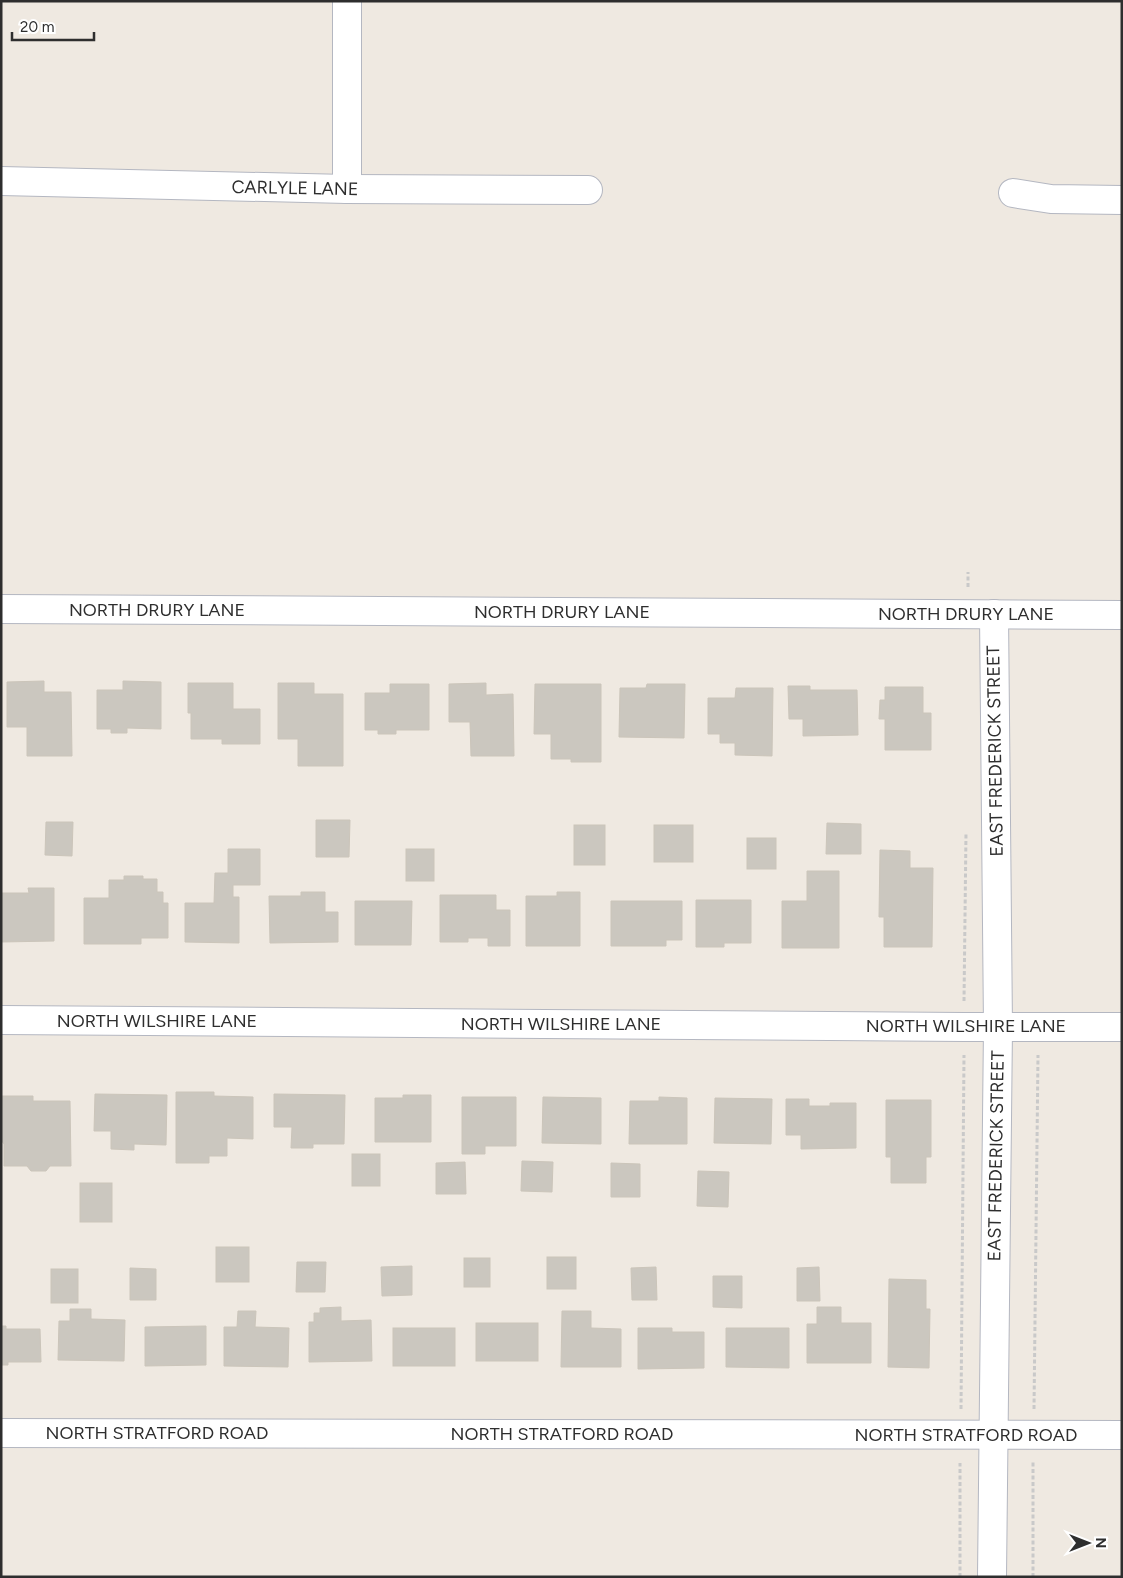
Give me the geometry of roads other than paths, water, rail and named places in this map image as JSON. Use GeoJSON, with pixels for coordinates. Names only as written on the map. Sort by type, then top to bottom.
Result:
{"type":"FeatureCollection","features":[{"type":"Feature","properties":{"kind":"street"},"geometry":{"type":"LineString","coordinates":[[346,189],[347,1]]}},
{"type":"Feature","properties":{"kind":"street","name":"CARLYLE LANE"},"geometry":{"type":"LineString","coordinates":[[1,181],[346,189],[588,190]]}},
{"type":"Feature","properties":{"kind":"street"},"geometry":{"type":"LineString","coordinates":[[1013,193],[1051,199],[1122,200]]}},
{"type":"Feature","properties":{"kind":"street","name":"NORTH DRURY LANE"},"geometry":{"type":"LineString","coordinates":[[1,609],[1122,615]]}},
{"type":"Feature","properties":{"kind":"street","name":"EAST FREDERICK STREET"},"geometry":{"type":"LineString","coordinates":[[992,1577],[998,1027],[994,614]]}},
{"type":"Feature","properties":{"kind":"street","name":"NORTH WILSHIRE LANE"},"geometry":{"type":"LineString","coordinates":[[1,1020],[1122,1027]]}},
{"type":"Feature","properties":{"kind":"street","name":"NORTH STRATFORD ROAD"},"geometry":{"type":"LineString","coordinates":[[1,1433],[1122,1435]]}}]}
